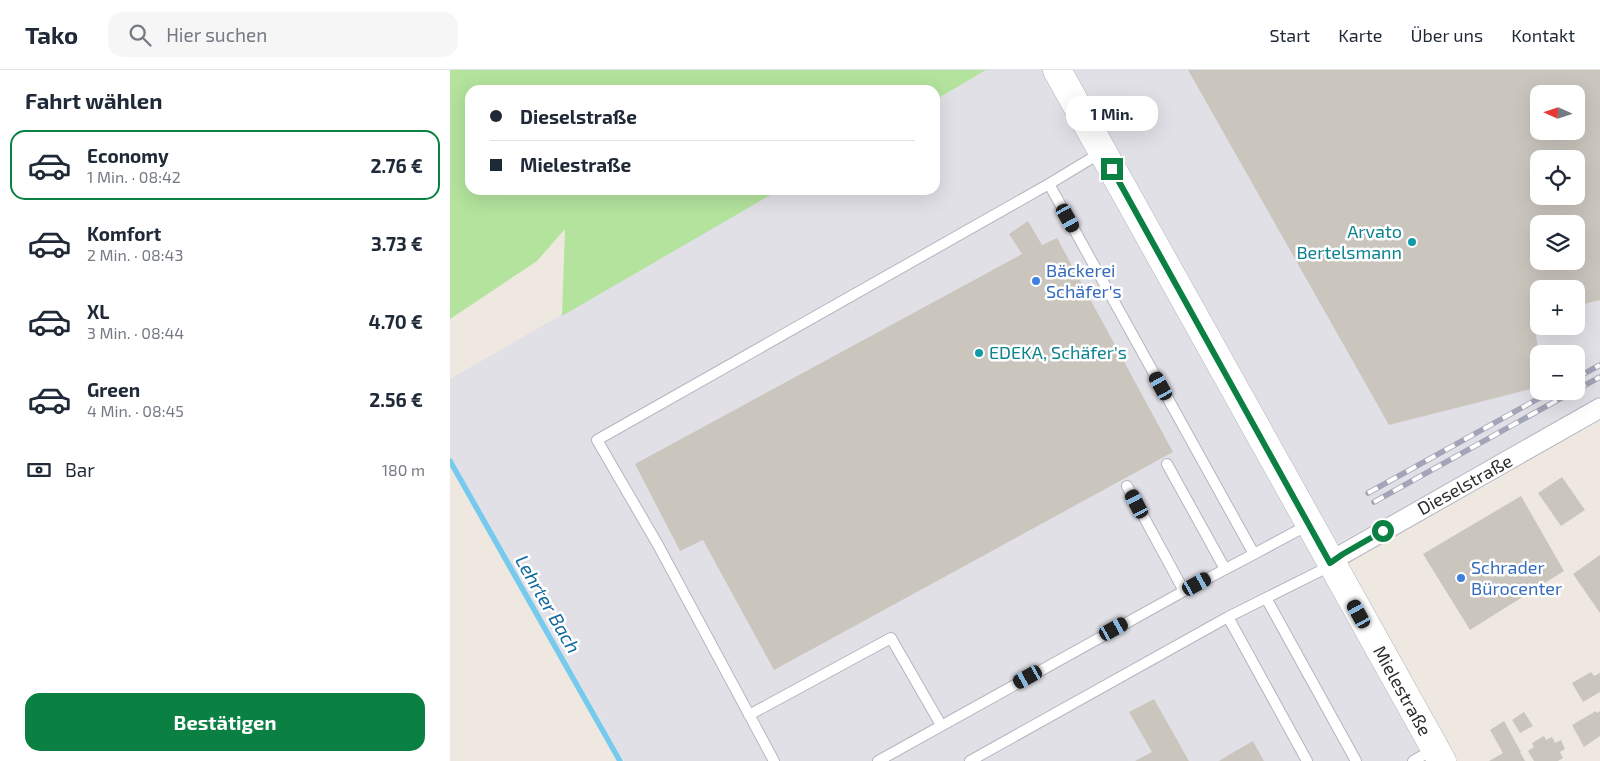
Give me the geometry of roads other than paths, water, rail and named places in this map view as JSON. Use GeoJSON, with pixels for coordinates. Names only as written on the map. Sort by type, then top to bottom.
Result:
{"type":"FeatureCollection","features":[{"type":"Feature","properties":{"kind":"street","name":"Mielestraße"},"geometry":{"type":"LineString","coordinates":[[1057,70],[1309,524],[1430,757]]}},
{"type":"Feature","properties":{"kind":"street","name":"Dieselstraße"},"geometry":{"type":"LineString","coordinates":[[1330,563],[1600,408]]}},
{"type":"Feature","properties":{"kind":"lane"},"geometry":{"type":"LineString","coordinates":[[774,761],[658,545],[598,440],[1102,152]]}},
{"type":"Feature","properties":{"kind":"lane"},"geometry":{"type":"LineString","coordinates":[[1049,184],[1254,554]]}},
{"type":"Feature","properties":{"kind":"lane"},"geometry":{"type":"LineString","coordinates":[[1167,464],[1225,569]]}},
{"type":"Feature","properties":{"kind":"lane"},"geometry":{"type":"LineString","coordinates":[[1127,486],[1184,591]]}},
{"type":"Feature","properties":{"kind":"lane"},"geometry":{"type":"LineString","coordinates":[[878,761],[1184,591],[1309,524]]}},
{"type":"Feature","properties":{"kind":"lane"},"geometry":{"type":"LineString","coordinates":[[970,761],[1228,617],[1320,571],[1330,563]]}},
{"type":"Feature","properties":{"kind":"lane"},"geometry":{"type":"LineString","coordinates":[[1266,598],[1356,761]]}},
{"type":"Feature","properties":{"kind":"lane"},"geometry":{"type":"LineString","coordinates":[[1228,617],[1307,761]]}},
{"type":"Feature","properties":{"kind":"lane"},"geometry":{"type":"LineString","coordinates":[[749,716],[891,638],[941,725]]}},
{"type":"Feature","properties":{"kind":"waterway","name":"Lehrter Bach"},"geometry":{"type":"LineString","coordinates":[[450,461],[620,761]]}},
{"type":"Feature","properties":{"kind":"railway"},"geometry":{"type":"LineString","coordinates":[[1585,373],[1600,365]]}},
{"type":"Feature","properties":{"kind":"railway"},"geometry":{"type":"LineString","coordinates":[[1585,385],[1600,377]]}},
{"type":"Feature","properties":{"kind":"railway"},"geometry":{"type":"LineString","coordinates":[[1368,493],[1536,400]]}},
{"type":"Feature","properties":{"kind":"railway"},"geometry":{"type":"LineString","coordinates":[[1374,502],[1558,400]]}},
{"type":"Feature","properties":{"kind":"place","name":"Arvato Bertelsmann"},"geometry":{"type":"Point","coordinates":[1412,242]}},
{"type":"Feature","properties":{"kind":"place","name":"Bäckerei Schäfer's"},"geometry":{"type":"Point","coordinates":[1036,281]}},
{"type":"Feature","properties":{"kind":"place","name":"EDEKA, Schäfer's"},"geometry":{"type":"Point","coordinates":[979,353]}},
{"type":"Feature","properties":{"kind":"place","name":"Schrader Bürocenter"},"geometry":{"type":"Point","coordinates":[1461,578]}}]}
